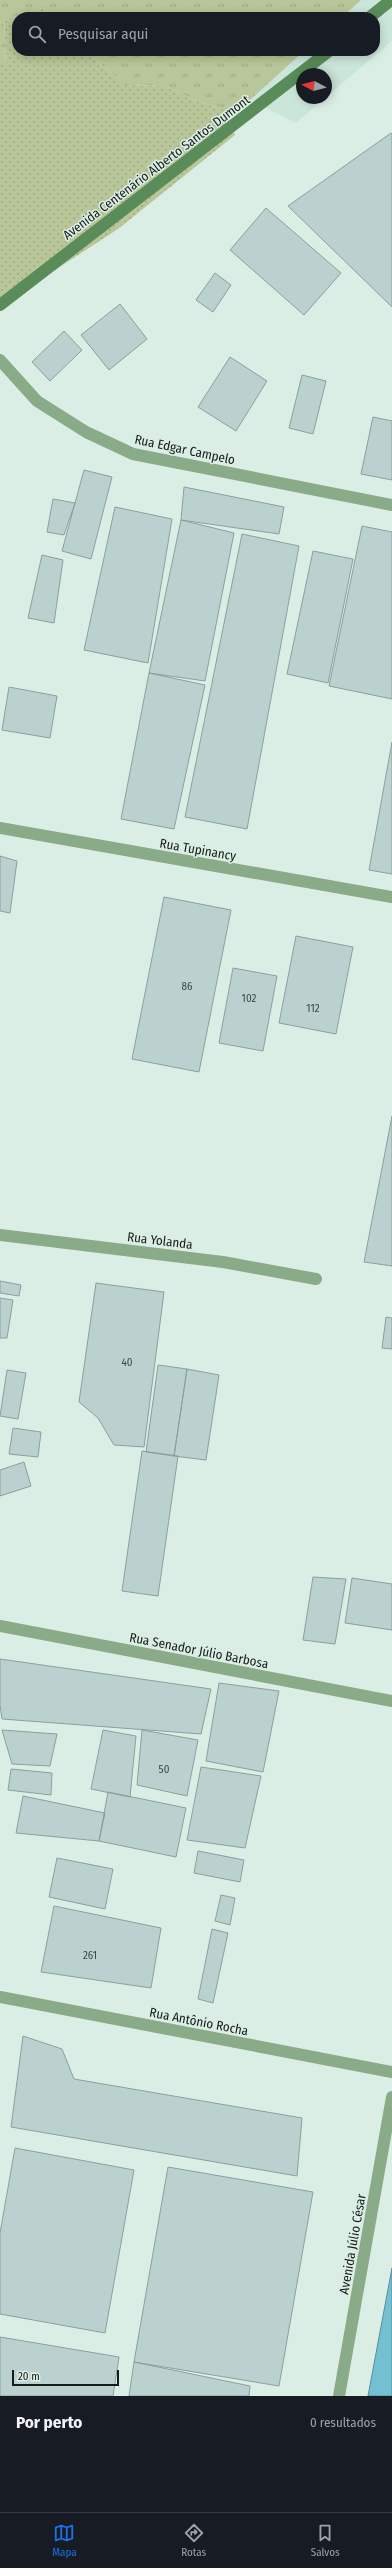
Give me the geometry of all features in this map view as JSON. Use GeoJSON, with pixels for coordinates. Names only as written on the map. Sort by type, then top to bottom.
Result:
{"type":"FeatureCollection","features":[{"type":"Feature","properties":{"kind":"main road"},"geometry":{"type":"LineString","coordinates":[[376,12],[391,0]]}},
{"type":"Feature","properties":{"kind":"main road","name":"Avenida Centenário Alberto Santos Dumont"},"geometry":{"type":"LineString","coordinates":[[0,305],[323,56]]}},
{"type":"Feature","properties":{"kind":"street","name":"Rua Edgar Campelo"},"geometry":{"type":"LineString","coordinates":[[0,360],[37,401],[86,432],[133,454],[392,504]]}},
{"type":"Feature","properties":{"kind":"street","name":"Rua Tupinancy"},"geometry":{"type":"LineString","coordinates":[[0,828],[392,897]]}},
{"type":"Feature","properties":{"kind":"street","name":"Rua Yolanda"},"geometry":{"type":"LineString","coordinates":[[0,1235],[223,1262],[316,1279]]}},
{"type":"Feature","properties":{"kind":"street","name":"Rua Senador Júlio Barbosa"},"geometry":{"type":"LineString","coordinates":[[0,1626],[392,1701]]}},
{"type":"Feature","properties":{"kind":"street","name":"Rua Antônio Rocha"},"geometry":{"type":"LineString","coordinates":[[0,1997],[392,2072]]}},
{"type":"Feature","properties":{"kind":"street","name":"Avenida Júlio César"},"geometry":{"type":"LineString","coordinates":[[339,2396],[392,2097]]}},
{"type":"Feature","properties":{"kind":"shaded area"},"geometry":{"type":"Polygon","coordinates":[[[87,0],[392,0],[392,41],[380,51],[380,12],[103,12],[87,0]]]}},
{"type":"Feature","properties":{"kind":"shaded area"},"geometry":{"type":"Polygon","coordinates":[[[164,56],[374,56],[332,92],[332,68],[296,68],[296,104],[318,104],[296,123],[164,56]]]}},
{"type":"Feature","properties":{"kind":"green space"},"geometry":{"type":"Polygon","coordinates":[[[0,0],[361,0],[348,12],[47,12],[43,8],[30,12],[12,12],[12,18],[4,20],[6,64],[0,63],[0,0]]]}},
{"type":"Feature","properties":{"kind":"green space"},"geometry":{"type":"Polygon","coordinates":[[[43,8],[47,12],[30,12],[43,8]]]}},
{"type":"Feature","properties":{"kind":"green space"},"geometry":{"type":"Polygon","coordinates":[[[12,18],[12,56],[92,56],[125,85],[166,86],[194,100],[226,110],[235,135],[118,229],[0,306],[0,63],[6,63],[4,20],[12,18]]]}},
{"type":"Feature","properties":{"kind":"green space"},"geometry":{"type":"Polygon","coordinates":[[[92,56],[298,56],[229,119],[226,110],[194,100],[166,86],[125,85],[92,56]]]}},
{"type":"Feature","properties":{"kind":"water"},"geometry":{"type":"Polygon","coordinates":[[[392,2268],[392,2396],[368,2396],[392,2268]]]}},
{"type":"Feature","properties":{"kind":"building"},"geometry":{"type":"Polygon","coordinates":[[[391,133],[392,134],[392,307],[288,206],[391,133]]]}},
{"type":"Feature","properties":{"kind":"building"},"geometry":{"type":"Polygon","coordinates":[[[266,208],[341,273],[304,315],[230,250],[266,208]]]}},
{"type":"Feature","properties":{"kind":"building"},"geometry":{"type":"Polygon","coordinates":[[[215,273],[231,285],[213,312],[196,300],[215,273]]]}},
{"type":"Feature","properties":{"kind":"building"},"geometry":{"type":"Polygon","coordinates":[[[120,304],[147,339],[109,370],[81,335],[120,304]]]}},
{"type":"Feature","properties":{"kind":"building"},"geometry":{"type":"Polygon","coordinates":[[[64,331],[82,350],[50,381],[32,362],[64,331]]]}},
{"type":"Feature","properties":{"kind":"building"},"geometry":{"type":"Polygon","coordinates":[[[230,357],[267,381],[236,431],[198,407],[230,357]]]}},
{"type":"Feature","properties":{"kind":"building"},"geometry":{"type":"Polygon","coordinates":[[[302,375],[326,381],[313,434],[289,428],[302,375]]]}},
{"type":"Feature","properties":{"kind":"building"},"geometry":{"type":"Polygon","coordinates":[[[373,417],[392,421],[392,480],[361,474],[373,417]]]}},
{"type":"Feature","properties":{"kind":"building"},"geometry":{"type":"Polygon","coordinates":[[[84,470],[112,477],[91,559],[62,551],[84,470]]]}},
{"type":"Feature","properties":{"kind":"building"},"geometry":{"type":"Polygon","coordinates":[[[184,487],[284,507],[279,534],[181,520],[184,487]]]}},
{"type":"Feature","properties":{"kind":"building"},"geometry":{"type":"Polygon","coordinates":[[[53,499],[75,503],[64,535],[47,532],[53,499]]]}},
{"type":"Feature","properties":{"kind":"building"},"geometry":{"type":"Polygon","coordinates":[[[115,507],[172,519],[148,663],[84,650],[115,507]]]}},
{"type":"Feature","properties":{"kind":"building"},"geometry":{"type":"Polygon","coordinates":[[[181,520],[234,533],[205,681],[149,673],[181,520]]]}},
{"type":"Feature","properties":{"kind":"building"},"geometry":{"type":"Polygon","coordinates":[[[362,526],[392,532],[392,699],[329,686],[362,526]]]}},
{"type":"Feature","properties":{"kind":"building"},"geometry":{"type":"Polygon","coordinates":[[[242,534],[299,546],[247,829],[185,817],[242,534]]]}},
{"type":"Feature","properties":{"kind":"building"},"geometry":{"type":"Polygon","coordinates":[[[313,551],[353,559],[328,683],[287,674],[313,551]]]}},
{"type":"Feature","properties":{"kind":"building"},"geometry":{"type":"Polygon","coordinates":[[[42,555],[63,560],[54,623],[28,618],[42,555]]]}},
{"type":"Feature","properties":{"kind":"building"},"geometry":{"type":"Polygon","coordinates":[[[149,673],[205,685],[174,829],[121,819],[149,673]]]}},
{"type":"Feature","properties":{"kind":"building"},"geometry":{"type":"Polygon","coordinates":[[[9,687],[57,696],[50,738],[2,730],[9,687]]]}},
{"type":"Feature","properties":{"kind":"building"},"geometry":{"type":"Polygon","coordinates":[[[392,742],[392,874],[369,870],[392,742]]]}},
{"type":"Feature","properties":{"kind":"building"},"geometry":{"type":"Polygon","coordinates":[[[0,856],[17,861],[10,913],[0,911],[0,856]]]}},
{"type":"Feature","properties":{"kind":"building"},"geometry":{"type":"Polygon","coordinates":[[[164,897],[231,910],[199,1072],[132,1059],[164,897]]]}},
{"type":"Feature","properties":{"kind":"building"},"geometry":{"type":"Polygon","coordinates":[[[296,936],[353,947],[336,1034],[279,1023],[296,936]]]}},
{"type":"Feature","properties":{"kind":"building"},"geometry":{"type":"Polygon","coordinates":[[[233,968],[277,976],[263,1051],[219,1043],[233,968]]]}},
{"type":"Feature","properties":{"kind":"building"},"geometry":{"type":"Polygon","coordinates":[[[392,1116],[392,1266],[364,1262],[392,1116]]]}},
{"type":"Feature","properties":{"kind":"building"},"geometry":{"type":"Polygon","coordinates":[[[0,1281],[21,1285],[19,1296],[0,1293],[0,1281]]]}},
{"type":"Feature","properties":{"kind":"building"},"geometry":{"type":"Polygon","coordinates":[[[96,1283],[164,1292],[144,1447],[114,1445],[98,1418],[79,1402],[96,1283]]]}},
{"type":"Feature","properties":{"kind":"building"},"geometry":{"type":"Polygon","coordinates":[[[0,1298],[13,1300],[7,1338],[0,1338],[0,1298]]]}},
{"type":"Feature","properties":{"kind":"building"},"geometry":{"type":"Polygon","coordinates":[[[386,1317],[392,1318],[392,1349],[382,1348],[386,1317]]]}},
{"type":"Feature","properties":{"kind":"building"},"geometry":{"type":"Polygon","coordinates":[[[158,1365],[187,1369],[174,1456],[146,1452],[158,1365]]]}},
{"type":"Feature","properties":{"kind":"building"},"geometry":{"type":"Polygon","coordinates":[[[187,1369],[219,1375],[206,1460],[174,1456],[187,1369]]]}},
{"type":"Feature","properties":{"kind":"building"},"geometry":{"type":"Polygon","coordinates":[[[7,1370],[26,1373],[18,1419],[0,1416],[7,1370]]]}},
{"type":"Feature","properties":{"kind":"building"},"geometry":{"type":"Polygon","coordinates":[[[13,1428],[41,1432],[38,1457],[9,1454],[13,1428]]]}},
{"type":"Feature","properties":{"kind":"building"},"geometry":{"type":"Polygon","coordinates":[[[142,1451],[178,1456],[158,1596],[122,1591],[142,1451]]]}},
{"type":"Feature","properties":{"kind":"building"},"geometry":{"type":"Polygon","coordinates":[[[24,1462],[31,1486],[0,1496],[0,1470],[24,1462]]]}},
{"type":"Feature","properties":{"kind":"building"},"geometry":{"type":"Polygon","coordinates":[[[313,1577],[346,1579],[335,1644],[303,1640],[313,1577]]]}},
{"type":"Feature","properties":{"kind":"building"},"geometry":{"type":"Polygon","coordinates":[[[352,1578],[392,1584],[392,1630],[345,1623],[352,1578]]]}},
{"type":"Feature","properties":{"kind":"building"},"geometry":{"type":"Polygon","coordinates":[[[0,1659],[211,1689],[201,1734],[2,1719],[0,1705],[0,1659]]]}},
{"type":"Feature","properties":{"kind":"building"},"geometry":{"type":"Polygon","coordinates":[[[219,1683],[279,1691],[263,1772],[206,1761],[219,1683]]]}},
{"type":"Feature","properties":{"kind":"building"},"geometry":{"type":"Polygon","coordinates":[[[2,1730],[57,1734],[50,1766],[12,1764],[2,1730]]]}},
{"type":"Feature","properties":{"kind":"building"},"geometry":{"type":"Polygon","coordinates":[[[103,1730],[136,1736],[130,1797],[91,1789],[103,1730]]]}},
{"type":"Feature","properties":{"kind":"building"},"geometry":{"type":"Polygon","coordinates":[[[142,1730],[198,1740],[187,1796],[137,1785],[142,1730]]]}},
{"type":"Feature","properties":{"kind":"building"},"geometry":{"type":"Polygon","coordinates":[[[201,1767],[261,1776],[245,1848],[187,1840],[201,1767]]]}},
{"type":"Feature","properties":{"kind":"building"},"geometry":{"type":"Polygon","coordinates":[[[11,1769],[52,1773],[51,1795],[8,1790],[11,1769]]]}},
{"type":"Feature","properties":{"kind":"building"},"geometry":{"type":"Polygon","coordinates":[[[108,1792],[186,1808],[176,1857],[99,1841],[108,1792]]]}},
{"type":"Feature","properties":{"kind":"building"},"geometry":{"type":"Polygon","coordinates":[[[23,1796],[105,1813],[99,1841],[16,1833],[23,1796]]]}},
{"type":"Feature","properties":{"kind":"building"},"geometry":{"type":"Polygon","coordinates":[[[198,1851],[244,1860],[240,1882],[194,1873],[198,1851]]]}},
{"type":"Feature","properties":{"kind":"building"},"geometry":{"type":"Polygon","coordinates":[[[57,1858],[113,1869],[105,1909],[49,1897],[57,1858]]]}},
{"type":"Feature","properties":{"kind":"building"},"geometry":{"type":"Polygon","coordinates":[[[221,1895],[235,1898],[230,1925],[215,1921],[221,1895]]]}},
{"type":"Feature","properties":{"kind":"building"},"geometry":{"type":"Polygon","coordinates":[[[54,1906],[161,1928],[151,1988],[41,1972],[54,1906]]]}},
{"type":"Feature","properties":{"kind":"building"},"geometry":{"type":"Polygon","coordinates":[[[212,1929],[228,1933],[213,2003],[198,1999],[212,1929]]]}},
{"type":"Feature","properties":{"kind":"building"},"geometry":{"type":"Polygon","coordinates":[[[23,2036],[62,2049],[74,2079],[302,2118],[297,2176],[11,2127],[23,2036]]]}},
{"type":"Feature","properties":{"kind":"building"},"geometry":{"type":"Polygon","coordinates":[[[15,2148],[134,2170],[105,2333],[0,2314],[0,2233],[15,2148]]]}},
{"type":"Feature","properties":{"kind":"building"},"geometry":{"type":"Polygon","coordinates":[[[168,2167],[313,2192],[279,2386],[134,2362],[168,2167]]]}},
{"type":"Feature","properties":{"kind":"building"},"geometry":{"type":"Polygon","coordinates":[[[0,2337],[119,2357],[113,2396],[0,2396],[0,2337]]]}},
{"type":"Feature","properties":{"kind":"building"},"geometry":{"type":"Polygon","coordinates":[[[134,2362],[250,2386],[249,2396],[129,2396],[134,2362]]]}}]}
